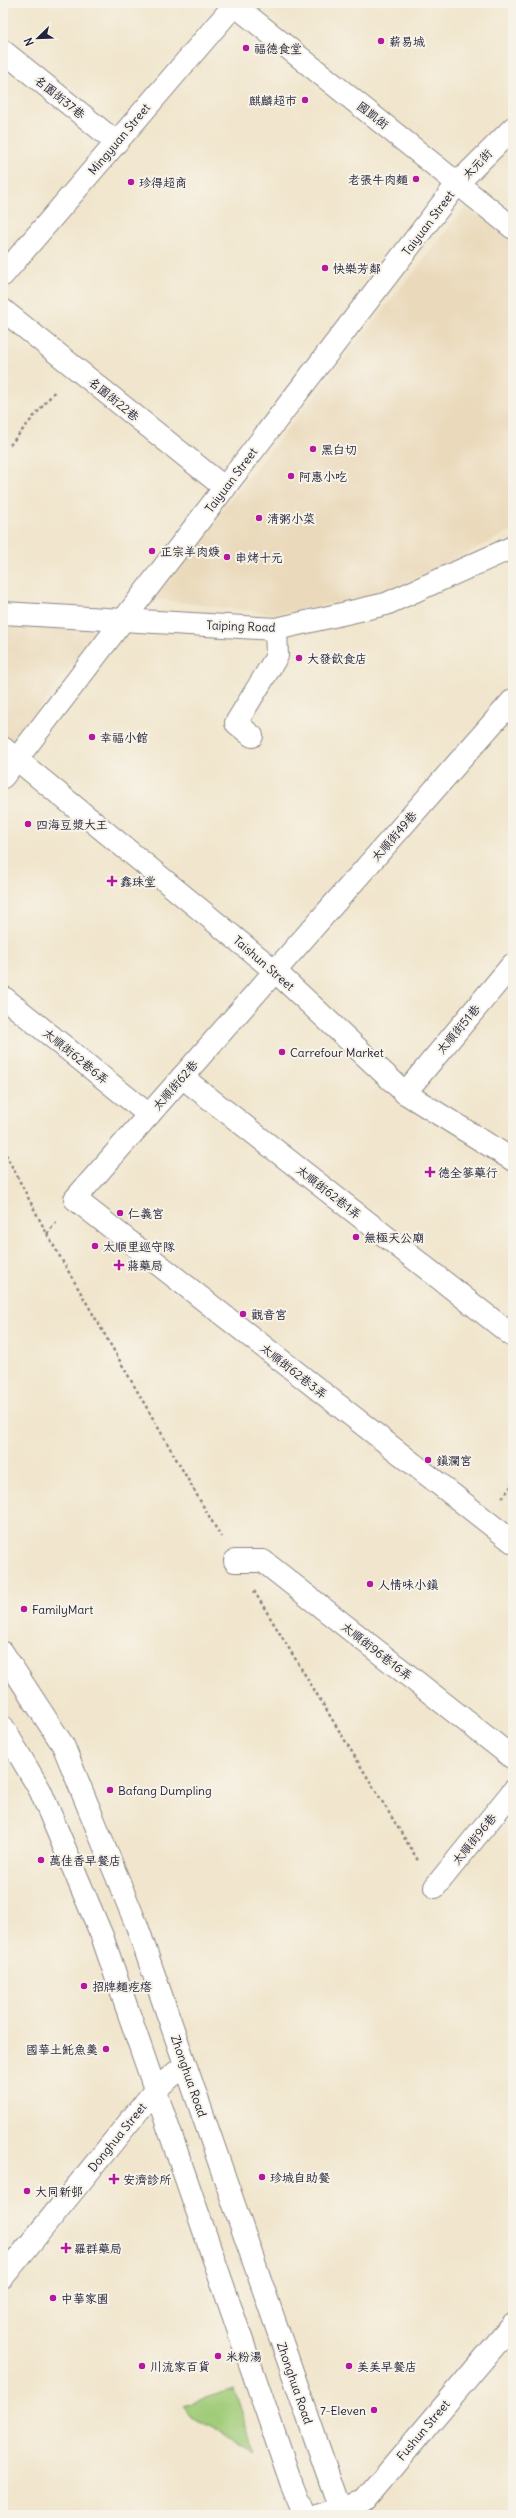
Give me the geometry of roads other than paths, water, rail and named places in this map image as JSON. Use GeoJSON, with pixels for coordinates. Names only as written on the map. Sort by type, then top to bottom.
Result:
{"type":"FeatureCollection","features":[{"type":"Feature","properties":{"kind":"street","name":"Mingyuan Street"},"geometry":{"type":"LineString","coordinates":[[3,276],[234,4]]}},
{"type":"Feature","properties":{"kind":"street","name":"國凱街"},"geometry":{"type":"LineString","coordinates":[[234,4],[513,228]]}},
{"type":"Feature","properties":{"kind":"street","name":"名園街37巷"},"geometry":{"type":"LineString","coordinates":[[3,51],[116,142]]}},
{"type":"Feature","properties":{"kind":"street","name":"太元街"},"geometry":{"type":"LineString","coordinates":[[458,184],[513,128]]}},
{"type":"Feature","properties":{"kind":"street","name":"Taiyuan Street"},"geometry":{"type":"LineString","coordinates":[[3,777],[10,754],[124,621],[458,184]]}},
{"type":"Feature","properties":{"kind":"street","name":"名園街22巷"},"geometry":{"type":"LineString","coordinates":[[3,310],[225,488]]}},
{"type":"Feature","properties":{"kind":"street","name":"Taiping Road"},"geometry":{"type":"LineString","coordinates":[[3,613],[276,629],[386,604],[513,547]]}},
{"type":"Feature","properties":{"kind":"street"},"geometry":{"type":"LineString","coordinates":[[252,736],[236,723],[277,656],[276,629]]}},
{"type":"Feature","properties":{"kind":"street","name":"太順街49巷"},"geometry":{"type":"LineString","coordinates":[[275,971],[511,706]]}},
{"type":"Feature","properties":{"kind":"street","name":"Taishun Street"},"geometry":{"type":"LineString","coordinates":[[3,737],[10,754],[275,971],[405,1093],[513,1160]]}},
{"type":"Feature","properties":{"kind":"street","name":"太順街51巷"},"geometry":{"type":"LineString","coordinates":[[405,1093],[512,965]]}},
{"type":"Feature","properties":{"kind":"street","name":"太順街62巷"},"geometry":{"type":"LineString","coordinates":[[75,1199],[275,971]]}},
{"type":"Feature","properties":{"kind":"street","name":"太順街62巷6弄"},"geometry":{"type":"LineString","coordinates":[[3,997],[149,1116]]}},
{"type":"Feature","properties":{"kind":"street","name":"太順街62巷1弄"},"geometry":{"type":"LineString","coordinates":[[182,1077],[513,1336]]}},
{"type":"Feature","properties":{"kind":"street","name":"太順街62巷3弄"},"geometry":{"type":"LineString","coordinates":[[75,1199],[513,1542]]}},
{"type":"Feature","properties":{"kind":"street","name":"太順街96巷16弄"},"geometry":{"type":"LineString","coordinates":[[235,1561],[263,1561],[513,1758]]}},
{"type":"Feature","properties":{"kind":"street","name":"Zhonghua Road"},"geometry":{"type":"LineString","coordinates":[[3,1653],[62,1745],[138,1926],[333,2513]]}},
{"type":"Feature","properties":{"kind":"street"},"geometry":{"type":"LineString","coordinates":[[3,1727],[43,1797],[102,1936],[139,2048],[156,2089],[290,2480],[304,2515]]}},
{"type":"Feature","properties":{"kind":"street","name":"太順街96巷"},"geometry":{"type":"LineString","coordinates":[[435,1887],[513,1791]]}},
{"type":"Feature","properties":{"kind":"street","name":"Donghua Street"},"geometry":{"type":"LineString","coordinates":[[3,2277],[156,2089],[184,2065]]}},
{"type":"Feature","properties":{"kind":"street","name":"Fushun Street"},"geometry":{"type":"LineString","coordinates":[[333,2513],[364,2500],[513,2324]]}},
{"type":"Feature","properties":{"kind":"place","name":"薪易城"},"geometry":{"type":"Point","coordinates":[381,41]}},
{"type":"Feature","properties":{"kind":"place","name":"福德食堂"},"geometry":{"type":"Point","coordinates":[246,48]}},
{"type":"Feature","properties":{"kind":"place","name":"麒麟超市"},"geometry":{"type":"Point","coordinates":[305,100]}},
{"type":"Feature","properties":{"kind":"place","name":"老張牛肉麵"},"geometry":{"type":"Point","coordinates":[416,179]}},
{"type":"Feature","properties":{"kind":"place","name":"珍得超商"},"geometry":{"type":"Point","coordinates":[131,182]}},
{"type":"Feature","properties":{"kind":"place","name":"快樂芳鄰"},"geometry":{"type":"Point","coordinates":[325,268]}},
{"type":"Feature","properties":{"kind":"place","name":"黑白切"},"geometry":{"type":"Point","coordinates":[313,449]}},
{"type":"Feature","properties":{"kind":"place","name":"阿惠小吃"},"geometry":{"type":"Point","coordinates":[291,476]}},
{"type":"Feature","properties":{"kind":"place","name":"清粥小菜"},"geometry":{"type":"Point","coordinates":[259,518]}},
{"type":"Feature","properties":{"kind":"place","name":"正宗羊肉焿"},"geometry":{"type":"Point","coordinates":[152,551]}},
{"type":"Feature","properties":{"kind":"place","name":"串烤十元"},"geometry":{"type":"Point","coordinates":[227,557]}},
{"type":"Feature","properties":{"kind":"place","name":"大發飲食店"},"geometry":{"type":"Point","coordinates":[299,658]}},
{"type":"Feature","properties":{"kind":"place","name":"幸福小館"},"geometry":{"type":"Point","coordinates":[92,737]}},
{"type":"Feature","properties":{"kind":"place","name":"四海豆漿大王"},"geometry":{"type":"Point","coordinates":[28,824]}},
{"type":"Feature","properties":{"kind":"place","name":"鑫珠堂"},"geometry":{"type":"Point","coordinates":[112,881]}},
{"type":"Feature","properties":{"kind":"place","name":"Carrefour Market"},"geometry":{"type":"Point","coordinates":[282,1052]}},
{"type":"Feature","properties":{"kind":"place","name":"德全篸藥行"},"geometry":{"type":"Point","coordinates":[430,1172]}},
{"type":"Feature","properties":{"kind":"place","name":"仁義宮"},"geometry":{"type":"Point","coordinates":[120,1213]}},
{"type":"Feature","properties":{"kind":"place","name":"無極天公廟"},"geometry":{"type":"Point","coordinates":[356,1237]}},
{"type":"Feature","properties":{"kind":"place","name":"太順里巡守隊"},"geometry":{"type":"Point","coordinates":[95,1246]}},
{"type":"Feature","properties":{"kind":"place","name":"蔣藥局"},"geometry":{"type":"Point","coordinates":[119,1265]}},
{"type":"Feature","properties":{"kind":"place","name":"觀音宮"},"geometry":{"type":"Point","coordinates":[243,1314]}},
{"type":"Feature","properties":{"kind":"place","name":"鎮瀾宮"},"geometry":{"type":"Point","coordinates":[428,1460]}},
{"type":"Feature","properties":{"kind":"place","name":"人情味小鎮"},"geometry":{"type":"Point","coordinates":[370,1584]}},
{"type":"Feature","properties":{"kind":"place","name":"FamilyMart"},"geometry":{"type":"Point","coordinates":[24,1609]}},
{"type":"Feature","properties":{"kind":"place","name":"Bafang Dumpling"},"geometry":{"type":"Point","coordinates":[110,1790]}},
{"type":"Feature","properties":{"kind":"place","name":"萬佳香早餐店"},"geometry":{"type":"Point","coordinates":[41,1860]}},
{"type":"Feature","properties":{"kind":"place","name":"招牌麵疙瘩"},"geometry":{"type":"Point","coordinates":[84,1986]}},
{"type":"Feature","properties":{"kind":"place","name":"國華土魠魚羹"},"geometry":{"type":"Point","coordinates":[106,2049]}},
{"type":"Feature","properties":{"kind":"place","name":"珍城自助餐"},"geometry":{"type":"Point","coordinates":[262,2177]}},
{"type":"Feature","properties":{"kind":"place","name":"安濟診所"},"geometry":{"type":"Point","coordinates":[114,2179]}},
{"type":"Feature","properties":{"kind":"place","name":"大同新邨"},"geometry":{"type":"Point","coordinates":[27,2191]}},
{"type":"Feature","properties":{"kind":"place","name":"羅群藥局"},"geometry":{"type":"Point","coordinates":[66,2248]}},
{"type":"Feature","properties":{"kind":"place","name":"中華家園"},"geometry":{"type":"Point","coordinates":[53,2298]}},
{"type":"Feature","properties":{"kind":"place","name":"米粉湯"},"geometry":{"type":"Point","coordinates":[218,2356]}},
{"type":"Feature","properties":{"kind":"place","name":"川流家百貨"},"geometry":{"type":"Point","coordinates":[142,2366]}},
{"type":"Feature","properties":{"kind":"place","name":"美美早餐店"},"geometry":{"type":"Point","coordinates":[349,2366]}},
{"type":"Feature","properties":{"kind":"place","name":"7-Eleven"},"geometry":{"type":"Point","coordinates":[374,2410]}}]}
